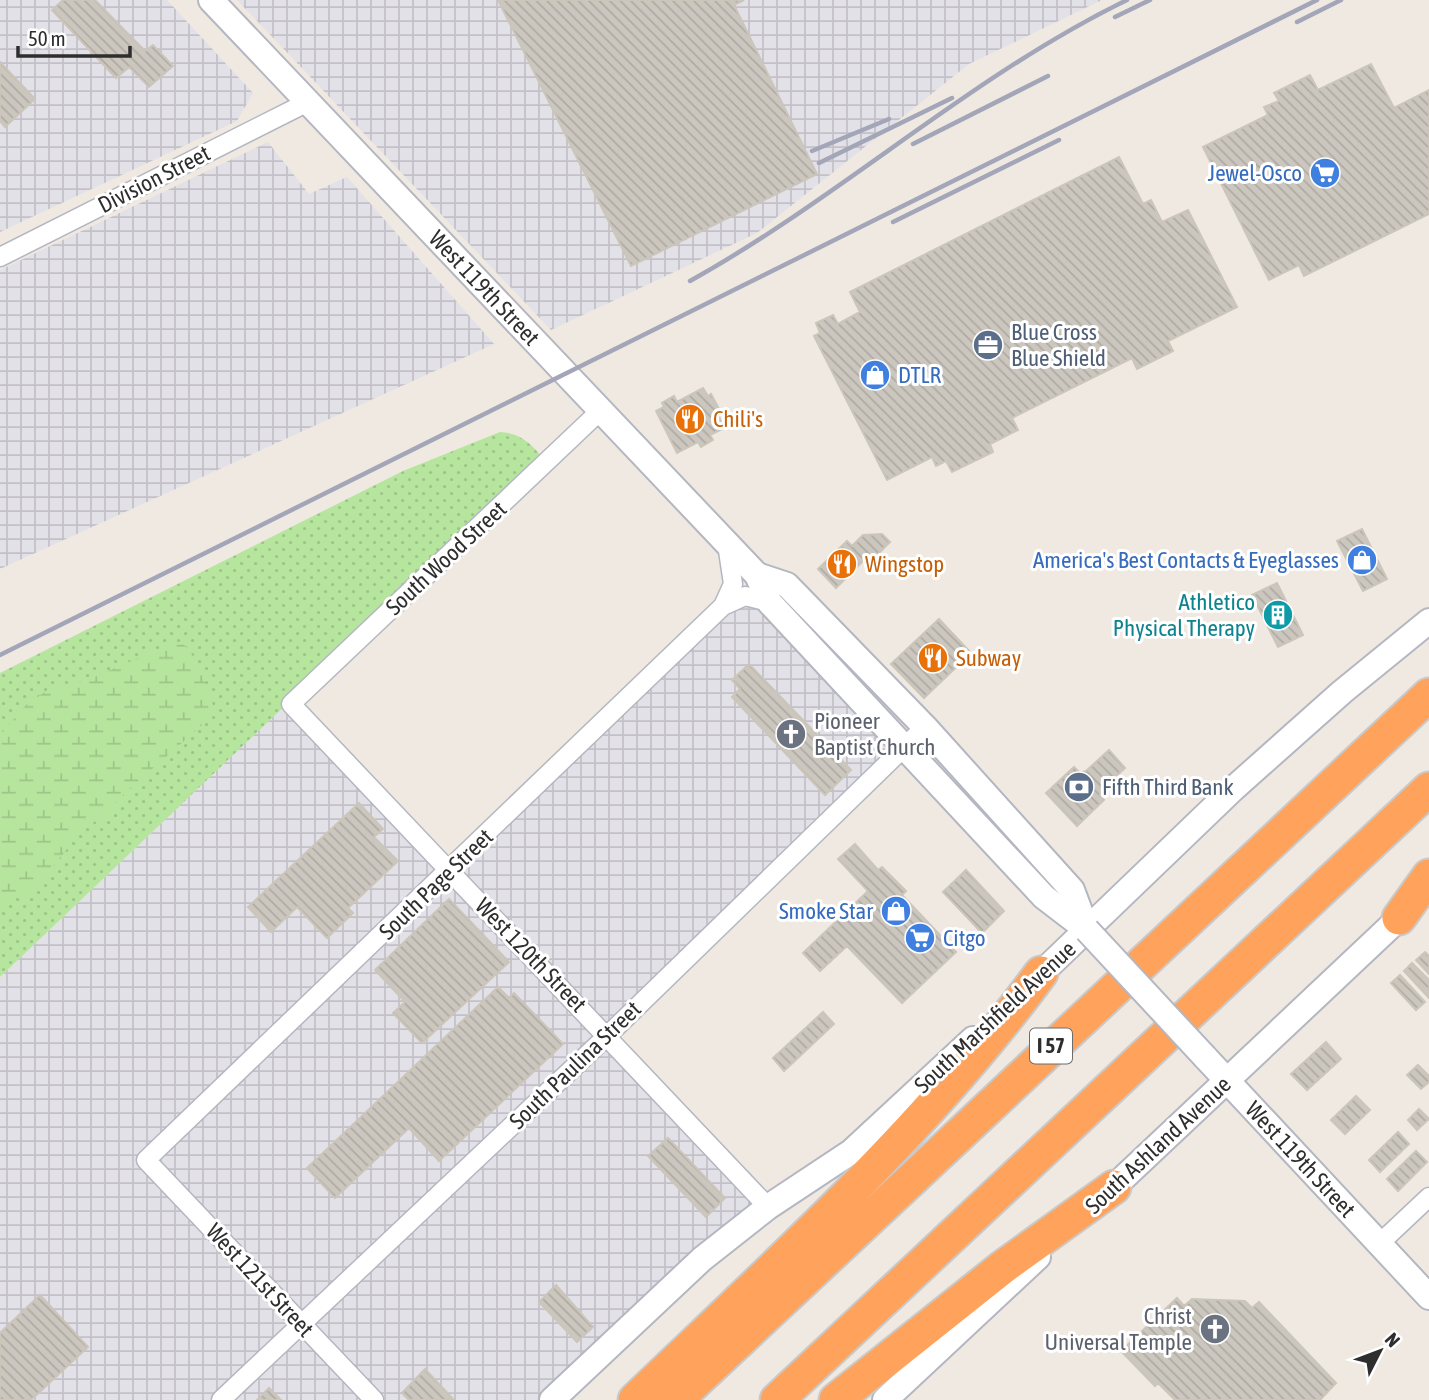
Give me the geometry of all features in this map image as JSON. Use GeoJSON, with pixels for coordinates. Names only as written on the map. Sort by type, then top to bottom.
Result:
{"type":"FeatureCollection","features":[{"type":"Feature","properties":{"kind":"highway","name":"I 57"},"geometry":{"type":"LineString","coordinates":[[676,1400],[1429,695]]}},
{"type":"Feature","properties":{"kind":"highway"},"geometry":{"type":"LineString","coordinates":[[777,1400],[1429,789]]}},
{"type":"Feature","properties":{"kind":"highway"},"geometry":{"type":"LineString","coordinates":[[1399,918],[1429,876]]}},
{"type":"Feature","properties":{"kind":"highway"},"geometry":{"type":"LineString","coordinates":[[635,1400],[896,1147],[1000,1030],[1041,973]]}},
{"type":"Feature","properties":{"kind":"highway"},"geometry":{"type":"LineString","coordinates":[[836,1400],[1003,1267],[1114,1186]]}},
{"type":"Feature","properties":{"kind":"street","name":"West 119th Street"},"geometry":{"type":"LineString","coordinates":[[211,0],[757,575],[769,602],[1055,908],[1087,930],[1429,1297]]}},
{"type":"Feature","properties":{"kind":"street","name":"Division Street"},"geometry":{"type":"LineString","coordinates":[[0,257],[308,102]]}},
{"type":"Feature","properties":{"kind":"street","name":"South Wood Street"},"geometry":{"type":"LineString","coordinates":[[291,704],[600,411]]}},
{"type":"Feature","properties":{"kind":"street"},"geometry":{"type":"LineString","coordinates":[[723,606],[733,584],[727,544]]}},
{"type":"Feature","properties":{"kind":"street","name":"West 119th Street"},"geometry":{"type":"LineString","coordinates":[[757,575],[788,584],[925,727],[1072,890],[1087,930]]}},
{"type":"Feature","properties":{"kind":"street"},"geometry":{"type":"LineString","coordinates":[[723,606],[745,596],[769,602]]}},
{"type":"Feature","properties":{"kind":"street","name":"South Page Street"},"geometry":{"type":"LineString","coordinates":[[146,1160],[723,606]]}},
{"type":"Feature","properties":{"kind":"street","name":"South Marshfield Avenue"},"geometry":{"type":"LineString","coordinates":[[552,1400],[702,1259],[768,1207],[851,1152],[1233,789],[1342,692],[1429,621]]}},
{"type":"Feature","properties":{"kind":"street","name":"West 120th Street"},"geometry":{"type":"LineString","coordinates":[[291,704],[608,1035],[768,1207]]}},
{"type":"Feature","properties":{"kind":"street","name":"South Paulina Street"},"geometry":{"type":"LineString","coordinates":[[221,1400],[608,1035],[925,727]]}},
{"type":"Feature","properties":{"kind":"street","name":"South Ashland Avenue"},"geometry":{"type":"LineString","coordinates":[[894,1397],[1429,890]]}},
{"type":"Feature","properties":{"kind":"street","name":"West 121st Street"},"geometry":{"type":"LineString","coordinates":[[146,1160],[374,1400]]}},
{"type":"Feature","properties":{"kind":"street"},"geometry":{"type":"LineString","coordinates":[[1379,1244],[1429,1197]]}},
{"type":"Feature","properties":{"kind":"shaded area"},"geometry":{"type":"Polygon","coordinates":[[[0,0],[167,0],[253,93],[237,121],[0,232],[0,0]]]}},
{"type":"Feature","properties":{"kind":"shaded area"},"geometry":{"type":"Polygon","coordinates":[[[237,0],[1102,0],[969,64],[757,233],[551,330],[237,0]]]}},
{"type":"Feature","properties":{"kind":"shaded area"},"geometry":{"type":"Polygon","coordinates":[[[268,142],[309,194],[347,177],[494,344],[0,569],[0,270],[268,142]]]}},
{"type":"Feature","properties":{"kind":"shaded area"},"geometry":{"type":"Polygon","coordinates":[[[745,592],[900,754],[605,1036],[759,1201],[710,1238],[539,1400],[0,1400],[0,977],[287,703],[449,875],[745,592]]]}},
{"type":"Feature","properties":{"kind":"green space"},"geometry":{"type":"Polygon","coordinates":[[[500,432],[514,434],[525,440],[544,459],[0,977],[0,673],[403,471],[500,432]]]}},
{"type":"Feature","properties":{"kind":"green space"},"geometry":{"type":"Polygon","coordinates":[[[172,643],[184,645],[193,656],[214,709],[201,726],[127,791],[102,818],[77,831],[65,852],[27,896],[15,894],[0,907],[0,735],[27,704],[54,686],[88,680],[172,643]]]}},
{"type":"Feature","properties":{"kind":"building"},"geometry":{"type":"Polygon","coordinates":[[[63,0],[95,0],[145,51],[153,45],[173,66],[149,87],[129,67],[116,78],[52,10],[63,0]]]}},
{"type":"Feature","properties":{"kind":"building"},"geometry":{"type":"Polygon","coordinates":[[[498,0],[744,0],[734,5],[817,174],[631,266],[498,0]]]}},
{"type":"Feature","properties":{"kind":"building"},"geometry":{"type":"Polygon","coordinates":[[[0,62],[35,99],[5,127],[0,121],[0,62]]]}},
{"type":"Feature","properties":{"kind":"building"},"geometry":{"type":"Polygon","coordinates":[[[1371,64],[1394,108],[1429,90],[1429,214],[1304,276],[1299,265],[1269,280],[1203,147],[1268,115],[1264,107],[1279,101],[1274,93],[1310,75],[1318,90],[1371,64]]]}},
{"type":"Feature","properties":{"kind":"building"},"geometry":{"type":"Polygon","coordinates":[[[1119,157],[1143,204],[1151,200],[1162,222],[1188,210],[1237,307],[1168,341],[1173,351],[1137,369],[1132,358],[1012,418],[1018,430],[990,444],[993,452],[952,472],[946,461],[936,466],[932,457],[887,480],[814,336],[820,333],[816,323],[833,315],[838,324],[860,312],[850,292],[1119,157]]]}},
{"type":"Feature","properties":{"kind":"building","name":"Chili's"},"geometry":{"type":"Polygon","coordinates":[[[703,388],[708,396],[711,394],[719,409],[716,410],[724,428],[710,435],[713,440],[701,447],[698,442],[677,453],[656,411],[664,407],[662,403],[674,396],[677,402],[703,388]]]}},
{"type":"Feature","properties":{"kind":"building","name":"America's Best Contacts & Eyeglasses"},"geometry":{"type":"Polygon","coordinates":[[[1362,529],[1387,579],[1363,591],[1337,541],[1362,529]]]}},
{"type":"Feature","properties":{"kind":"building"},"geometry":{"type":"Polygon","coordinates":[[[882,534],[890,542],[869,563],[865,559],[836,588],[818,569],[847,541],[852,546],[863,535],[882,534]]]}},
{"type":"Feature","properties":{"kind":"building","name":"Athletico Physical Therapy"},"geometry":{"type":"Polygon","coordinates":[[[1277,583],[1303,635],[1278,647],[1252,595],[1277,583]]]}},
{"type":"Feature","properties":{"kind":"building"},"geometry":{"type":"Polygon","coordinates":[[[939,619],[971,653],[924,698],[891,664],[939,619]]]}},
{"type":"Feature","properties":{"kind":"building","name":"Pioneer Baptist Church"},"geometry":{"type":"Polygon","coordinates":[[[749,664],[851,770],[825,795],[732,697],[740,689],[732,680],[749,664]]]}},
{"type":"Feature","properties":{"kind":"building","name":"Fifth Third Bank"},"geometry":{"type":"Polygon","coordinates":[[[1109,750],[1125,768],[1103,789],[1100,795],[1104,800],[1077,826],[1046,793],[1074,767],[1080,773],[1086,771],[1109,750]]]}},
{"type":"Feature","properties":{"kind":"building"},"geometry":{"type":"Polygon","coordinates":[[[359,803],[383,829],[374,837],[398,861],[348,908],[353,913],[327,938],[297,907],[271,932],[248,907],[359,803]]]}},
{"type":"Feature","properties":{"kind":"building"},"geometry":{"type":"Polygon","coordinates":[[[855,844],[878,870],[882,867],[906,891],[902,895],[956,952],[902,1003],[847,946],[820,971],[803,953],[868,891],[838,859],[855,844]]]}},
{"type":"Feature","properties":{"kind":"building"},"geometry":{"type":"Polygon","coordinates":[[[966,870],[1004,911],[982,933],[943,892],[966,870]]]}},
{"type":"Feature","properties":{"kind":"building"},"geometry":{"type":"Polygon","coordinates":[[[449,899],[509,962],[422,1043],[393,1013],[405,1002],[375,970],[449,899]]]}},
{"type":"Feature","properties":{"kind":"building"},"geometry":{"type":"Polygon","coordinates":[[[1425,952],[1429,956],[1429,974],[1416,960],[1425,952]]]}},
{"type":"Feature","properties":{"kind":"building"},"geometry":{"type":"Polygon","coordinates":[[[1412,963],[1429,980],[1429,998],[1404,971],[1412,963]]]}},
{"type":"Feature","properties":{"kind":"building"},"geometry":{"type":"Polygon","coordinates":[[[1400,975],[1425,1002],[1416,1010],[1391,983],[1400,975]]]}},
{"type":"Feature","properties":{"kind":"building"},"geometry":{"type":"Polygon","coordinates":[[[498,987],[509,998],[514,993],[563,1044],[439,1161],[409,1128],[335,1198],[307,1168],[498,987]]]}},
{"type":"Feature","properties":{"kind":"building"},"geometry":{"type":"Polygon","coordinates":[[[823,1012],[834,1024],[784,1071],[773,1058],[823,1012]]]}},
{"type":"Feature","properties":{"kind":"building"},"geometry":{"type":"Polygon","coordinates":[[[1326,1042],[1341,1059],[1307,1090],[1291,1074],[1326,1042]]]}},
{"type":"Feature","properties":{"kind":"building"},"geometry":{"type":"Polygon","coordinates":[[[1418,1065],[1429,1076],[1429,1082],[1421,1089],[1407,1075],[1418,1065]]]}},
{"type":"Feature","properties":{"kind":"building"},"geometry":{"type":"Polygon","coordinates":[[[1356,1096],[1370,1110],[1345,1134],[1331,1120],[1356,1096]]]}},
{"type":"Feature","properties":{"kind":"building"},"geometry":{"type":"Polygon","coordinates":[[[1419,1109],[1429,1119],[1417,1130],[1408,1120],[1419,1109]]]}},
{"type":"Feature","properties":{"kind":"building"},"geometry":{"type":"Polygon","coordinates":[[[1398,1132],[1409,1144],[1380,1172],[1369,1160],[1398,1132]]]}},
{"type":"Feature","properties":{"kind":"building"},"geometry":{"type":"Polygon","coordinates":[[[668,1138],[725,1198],[706,1217],[648,1156],[668,1138]]]}},
{"type":"Feature","properties":{"kind":"building"},"geometry":{"type":"Polygon","coordinates":[[[1416,1151],[1427,1162],[1398,1191],[1387,1179],[1416,1151]]]}},
{"type":"Feature","properties":{"kind":"building"},"geometry":{"type":"Polygon","coordinates":[[[556,1285],[593,1327],[577,1342],[539,1302],[556,1285]]]}},
{"type":"Feature","properties":{"kind":"building"},"geometry":{"type":"Polygon","coordinates":[[[40,1295],[88,1347],[31,1400],[0,1400],[0,1333],[40,1295]]]}},
{"type":"Feature","properties":{"kind":"building","name":"Christ Universal Temple"},"geometry":{"type":"Polygon","coordinates":[[[1177,1298],[1184,1306],[1192,1299],[1245,1301],[1252,1308],[1259,1302],[1336,1383],[1320,1400],[1175,1400],[1158,1383],[1155,1386],[1121,1351],[1177,1298]]]}},
{"type":"Feature","properties":{"kind":"building"},"geometry":{"type":"Polygon","coordinates":[[[425,1369],[454,1400],[409,1400],[402,1393],[425,1369]]]}},
{"type":"Feature","properties":{"kind":"building"},"geometry":{"type":"Polygon","coordinates":[[[269,1388],[281,1400],[257,1400],[269,1388]]]}},
{"type":"Feature","properties":{"kind":"railway"},"geometry":{"type":"LineString","coordinates":[[690,281],[800,212],[1014,64],[1127,0]]}},
{"type":"Feature","properties":{"kind":"railway"},"geometry":{"type":"LineString","coordinates":[[1115,17],[1150,0]]}},
{"type":"Feature","properties":{"kind":"railway"},"geometry":{"type":"LineString","coordinates":[[0,655],[1317,0]]}},
{"type":"Feature","properties":{"kind":"railway"},"geometry":{"type":"LineString","coordinates":[[1297,22],[1341,0]]}},
{"type":"Feature","properties":{"kind":"railway"},"geometry":{"type":"LineString","coordinates":[[913,144],[1048,76]]}},
{"type":"Feature","properties":{"kind":"railway"},"geometry":{"type":"LineString","coordinates":[[819,163],[952,98]]}},
{"type":"Feature","properties":{"kind":"railway"},"geometry":{"type":"LineString","coordinates":[[812,151],[889,119]]}},
{"type":"Feature","properties":{"kind":"railway"},"geometry":{"type":"LineString","coordinates":[[893,222],[1059,140]]}},
{"type":"Feature","properties":{"kind":"place","name":"Jewel-Osco"},"geometry":{"type":"Point","coordinates":[1325,173]}},
{"type":"Feature","properties":{"kind":"place","name":"Blue Cross Blue Shield"},"geometry":{"type":"Point","coordinates":[988,345]}},
{"type":"Feature","properties":{"kind":"place","name":"DTLR"},"geometry":{"type":"Point","coordinates":[875,375]}},
{"type":"Feature","properties":{"kind":"place","name":"Chili's"},"geometry":{"type":"Point","coordinates":[690,419]}},
{"type":"Feature","properties":{"kind":"place","name":"America's Best Contacts & Eyeglasses"},"geometry":{"type":"Point","coordinates":[1362,560]}},
{"type":"Feature","properties":{"kind":"place","name":"Wingstop"},"geometry":{"type":"Point","coordinates":[842,564]}},
{"type":"Feature","properties":{"kind":"place","name":"Athletico Physical Therapy"},"geometry":{"type":"Point","coordinates":[1278,615]}},
{"type":"Feature","properties":{"kind":"place","name":"Subway"},"geometry":{"type":"Point","coordinates":[933,658]}},
{"type":"Feature","properties":{"kind":"place","name":"Pioneer Baptist Church"},"geometry":{"type":"Point","coordinates":[791,734]}},
{"type":"Feature","properties":{"kind":"place","name":"Fifth Third Bank"},"geometry":{"type":"Point","coordinates":[1079,787]}},
{"type":"Feature","properties":{"kind":"place","name":"Smoke Star"},"geometry":{"type":"Point","coordinates":[896,911]}},
{"type":"Feature","properties":{"kind":"place","name":"Citgo"},"geometry":{"type":"Point","coordinates":[920,938]}},
{"type":"Feature","properties":{"kind":"place","name":"Christ Universal Temple"},"geometry":{"type":"Point","coordinates":[1215,1329]}}]}
